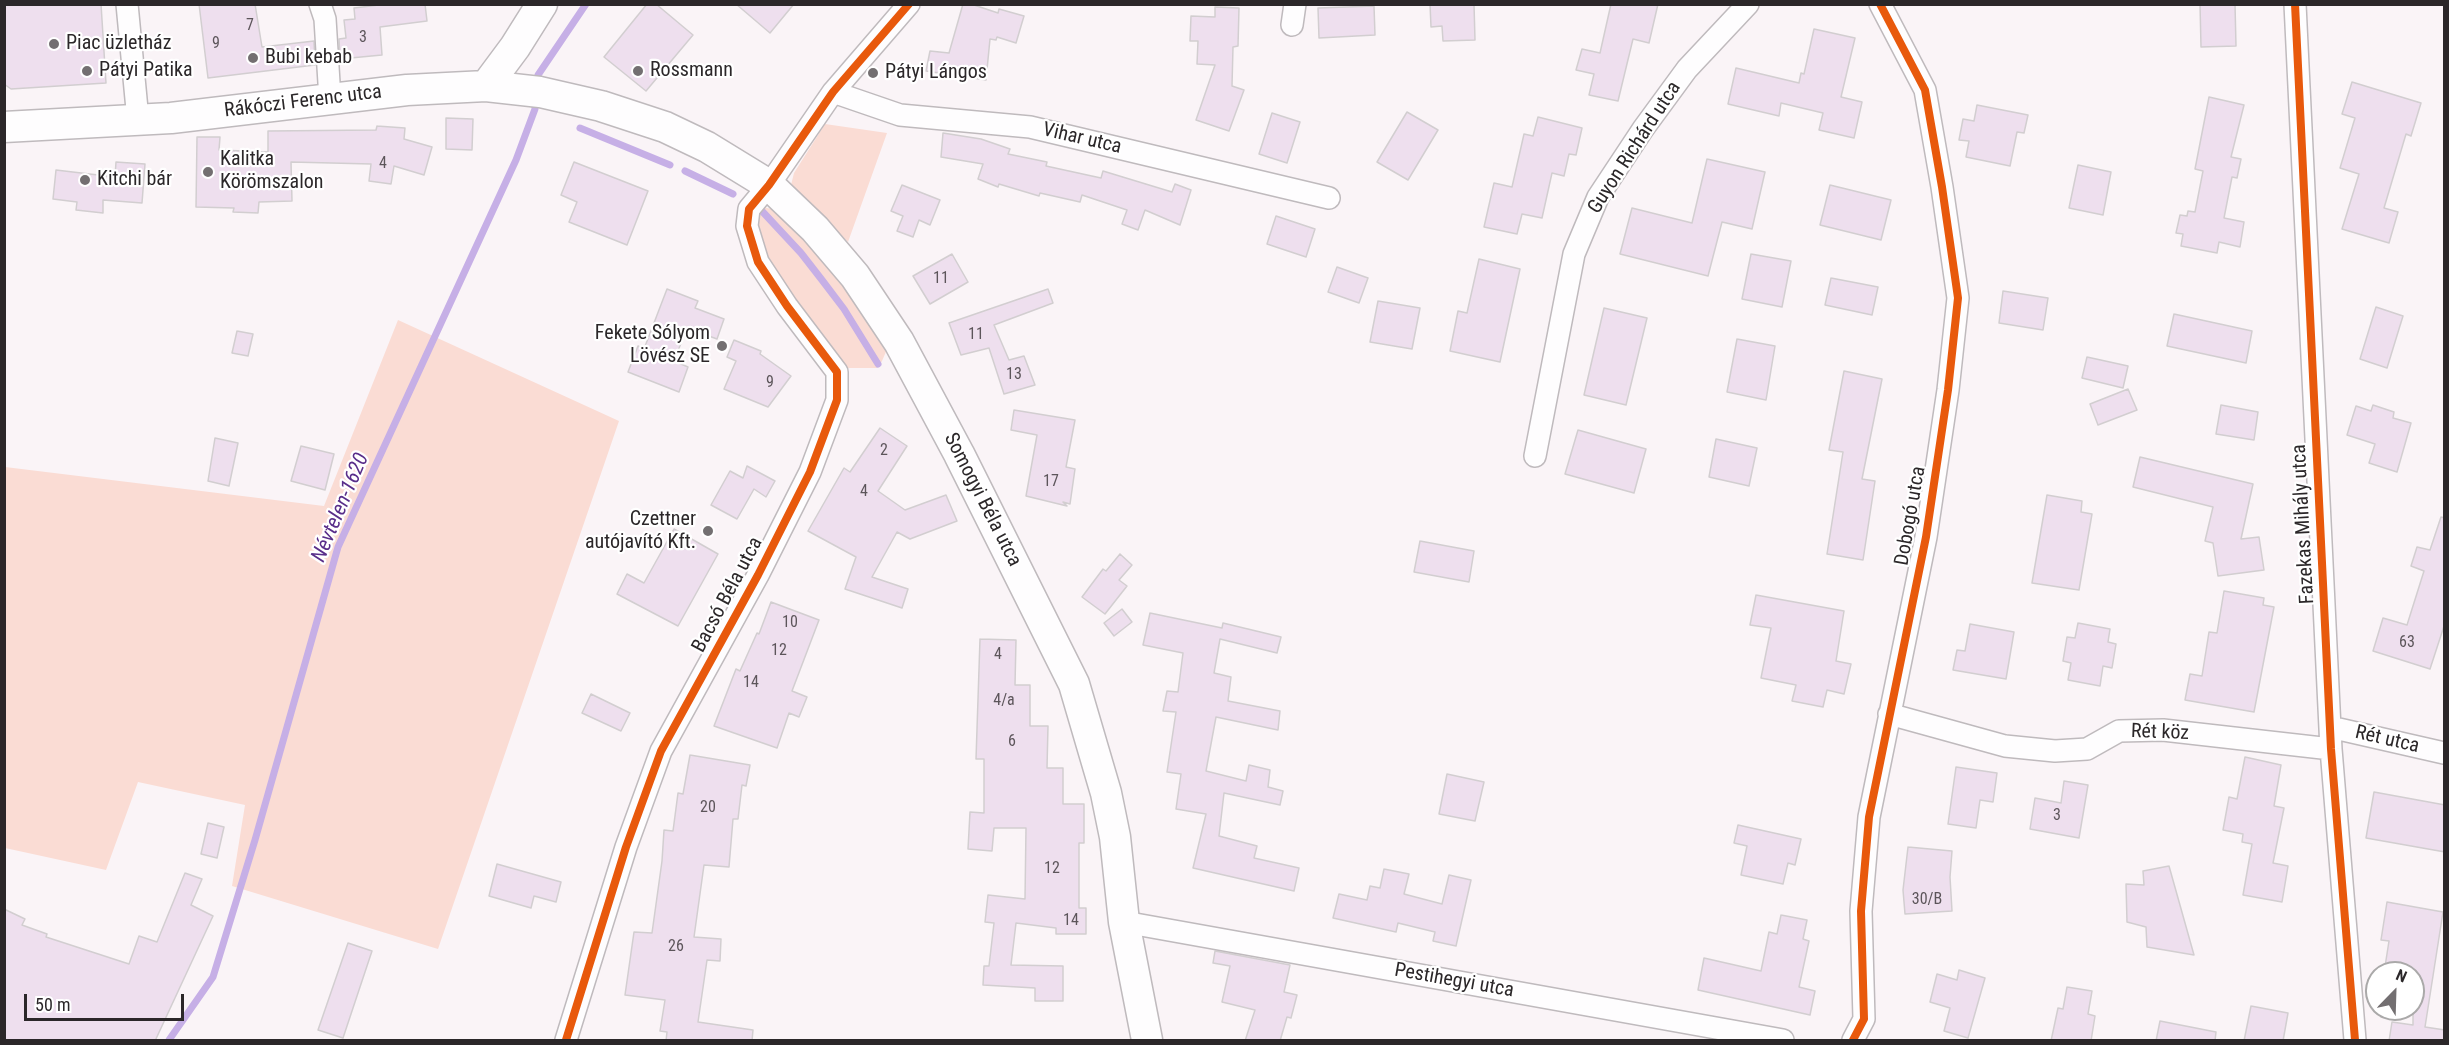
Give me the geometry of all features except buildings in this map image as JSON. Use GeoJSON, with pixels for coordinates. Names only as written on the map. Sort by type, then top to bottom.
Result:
{"type":"FeatureCollection","features":[{"type":"Feature","properties":{"kind":"main road"},"geometry":{"type":"LineString","coordinates":[[498,88],[515,46],[542,4]]}},
{"type":"Feature","properties":{"kind":"main road","name":"Rákóczi Ferenc utca"},"geometry":{"type":"LineString","coordinates":[[4,127],[138,120],[407,90],[498,88],[540,92],[601,106]]}},
{"type":"Feature","properties":{"kind":"main road","name":"Somogyi Béla utca"},"geometry":{"type":"LineString","coordinates":[[601,106],[665,128],[707,147],[769,185],[815,229],[855,276],[899,342],[1052,636],[1074,684],[1106,792],[1115,837],[1125,922],[1146,1041]]}},
{"type":"Feature","properties":{"kind":"street"},"geometry":{"type":"LineString","coordinates":[[127,4],[138,120]]}},
{"type":"Feature","properties":{"kind":"street"},"geometry":{"type":"LineString","coordinates":[[320,4],[325,19],[330,99]]}},
{"type":"Feature","properties":{"kind":"street","name":"Bacsó Béla utca"},"geometry":{"type":"LineString","coordinates":[[566,1041],[626,847],[661,751],[758,575],[810,472],[837,400],[837,372],[787,306],[758,262],[747,226],[749,209],[769,185],[833,92],[909,4]]}},
{"type":"Feature","properties":{"kind":"street"},"geometry":{"type":"LineString","coordinates":[[1292,26],[1295,4]]}},
{"type":"Feature","properties":{"kind":"street","name":"Guyon Richárd utca"},"geometry":{"type":"LineString","coordinates":[[1535,456],[1574,254],[1598,197],[1643,129],[1687,69],[1748,4]]}},
{"type":"Feature","properties":{"kind":"street","name":"Dobogó utca"},"geometry":{"type":"LineString","coordinates":[[1853,1041],[1864,1019],[1862,899],[1869,817],[1926,537],[1948,390],[1958,298],[1925,90],[1880,4]]}},
{"type":"Feature","properties":{"kind":"street","name":"Fazekas Mihály utca"},"geometry":{"type":"LineString","coordinates":[[2295,4],[2331,749],[2355,1041]]}},
{"type":"Feature","properties":{"kind":"street","name":"Vihar utca"},"geometry":{"type":"LineString","coordinates":[[833,92],[900,114],[1030,127],[1329,198]]}},
{"type":"Feature","properties":{"kind":"street","name":"Rét köz"},"geometry":{"type":"LineString","coordinates":[[1889,714],[2005,746],[2055,751],[2087,749],[2119,731],[2163,730],[2331,749]]}},
{"type":"Feature","properties":{"kind":"street","name":"Rét utca"},"geometry":{"type":"LineString","coordinates":[[2330,727],[2445,753]]}},
{"type":"Feature","properties":{"kind":"street","name":"Pestihegyi utca"},"geometry":{"type":"LineString","coordinates":[[1125,922],[1783,1041]]}},
{"type":"Feature","properties":{"kind":"shaded area"},"geometry":{"type":"Polygon","coordinates":[[[825,124],[887,133],[848,242],[791,185],[794,173],[825,124]]]}},
{"type":"Feature","properties":{"kind":"shaded area"},"geometry":{"type":"Polygon","coordinates":[[[760,206],[771,209],[792,222],[837,271],[888,347],[877,368],[847,368],[779,283],[766,256],[759,231],[757,216],[760,206]]]}},
{"type":"Feature","properties":{"kind":"shaded area"},"geometry":{"type":"Polygon","coordinates":[[[398,320],[619,421],[438,949],[232,886],[245,805],[138,782],[106,870],[5,848],[5,467],[324,506],[398,320]]]}},
{"type":"Feature","properties":{"kind":"waterway","name":"Névtelen-1620"},"geometry":{"type":"LineString","coordinates":[[537,86],[538,75],[586,4]]}},
{"type":"Feature","properties":{"kind":"waterway","name":"Névtelen-1620"},"geometry":{"type":"LineString","coordinates":[[169,1040],[213,977],[255,840],[338,547],[516,160],[535,109],[535,100]]}},
{"type":"Feature","properties":{"kind":"waterway"},"geometry":{"type":"LineString","coordinates":[[580,128],[670,165]]}},
{"type":"Feature","properties":{"kind":"waterway"},"geometry":{"type":"LineString","coordinates":[[685,171],[733,194]]}},
{"type":"Feature","properties":{"kind":"waterway"},"geometry":{"type":"LineString","coordinates":[[761,210],[801,253],[822,280],[844,309],[878,364]]}},
{"type":"Feature","properties":{"kind":"cycle path"},"geometry":{"type":"LineString","coordinates":[[566,1040],[626,847],[661,751],[758,575],[810,472],[837,400],[837,372],[787,306],[758,262],[747,226],[749,209],[769,185],[833,92],[909,4]]}},
{"type":"Feature","properties":{"kind":"cycle path"},"geometry":{"type":"LineString","coordinates":[[1853,1040],[1864,1019],[1861,911],[1869,817],[1926,537],[1948,390],[1958,298],[1925,90],[1880,4]]}},
{"type":"Feature","properties":{"kind":"cycle path"},"geometry":{"type":"LineString","coordinates":[[2295,4],[2331,749],[2355,1040]]}},
{"type":"Feature","properties":{"kind":"place","name":"Piac üzletház"},"geometry":{"type":"Point","coordinates":[54,44]}},
{"type":"Feature","properties":{"kind":"place","name":"Bubi kebab"},"geometry":{"type":"Point","coordinates":[253,58]}},
{"type":"Feature","properties":{"kind":"place","name":"Pátyi Patika"},"geometry":{"type":"Point","coordinates":[87,71]}},
{"type":"Feature","properties":{"kind":"place","name":"Rossmann"},"geometry":{"type":"Point","coordinates":[638,71]}},
{"type":"Feature","properties":{"kind":"place","name":"Pátyi Lángos"},"geometry":{"type":"Point","coordinates":[873,73]}},
{"type":"Feature","properties":{"kind":"place","name":"Kalitka Körömszalon"},"geometry":{"type":"Point","coordinates":[208,172]}},
{"type":"Feature","properties":{"kind":"place","name":"Kitchi bár"},"geometry":{"type":"Point","coordinates":[85,180]}},
{"type":"Feature","properties":{"kind":"place","name":"Fekete Sólyom Lövész SE"},"geometry":{"type":"Point","coordinates":[722,346]}},
{"type":"Feature","properties":{"kind":"place","name":"Czettner autójavító Kft."},"geometry":{"type":"Point","coordinates":[708,531]}}]}
